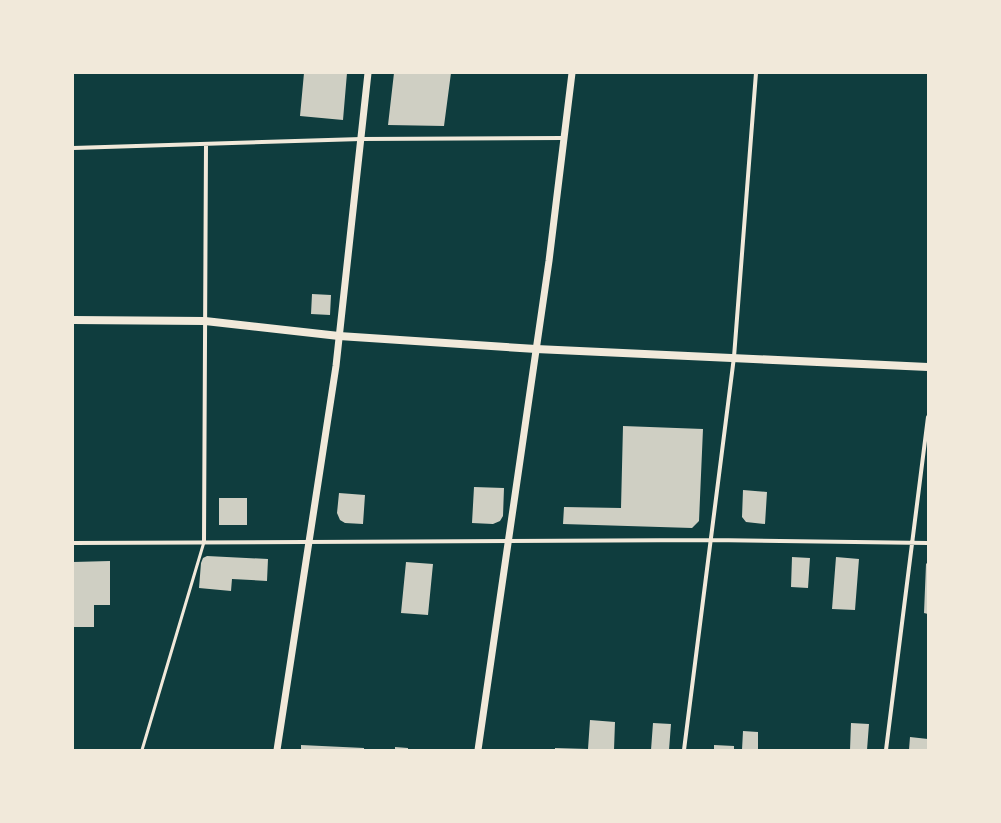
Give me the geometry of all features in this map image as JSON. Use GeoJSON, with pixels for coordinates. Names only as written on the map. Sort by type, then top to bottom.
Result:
{"type":"FeatureCollection","features":[{"type":"Feature","properties":{"kind":"main road"},"geometry":{"type":"LineString","coordinates":[[73,320],[205,321],[339,336],[536,349],[928,366]]}},
{"type":"Feature","properties":{"kind":"street"},"geometry":{"type":"LineString","coordinates":[[277,750],[339,336],[368,73]]}},
{"type":"Feature","properties":{"kind":"street"},"geometry":{"type":"LineString","coordinates":[[478,750],[549,261],[572,73]]}},
{"type":"Feature","properties":{"kind":"street"},"geometry":{"type":"LineString","coordinates":[[684,750],[734,357],[756,73]]}},
{"type":"Feature","properties":{"kind":"street"},"geometry":{"type":"LineString","coordinates":[[73,148],[361,140],[563,138]]}},
{"type":"Feature","properties":{"kind":"street"},"geometry":{"type":"LineString","coordinates":[[204,542],[206,144]]}},
{"type":"Feature","properties":{"kind":"street"},"geometry":{"type":"LineString","coordinates":[[886,750],[928,417]]}},
{"type":"Feature","properties":{"kind":"street"},"geometry":{"type":"LineString","coordinates":[[73,544],[711,540],[928,542]]}},
{"type":"Feature","properties":{"kind":"lane"},"geometry":{"type":"LineString","coordinates":[[142,750],[204,542]]}},
{"type":"Feature","properties":{"kind":"building"},"geometry":{"type":"Polygon","coordinates":[[[304,73],[347,73],[343,120],[300,116],[304,73]]]}},
{"type":"Feature","properties":{"kind":"building"},"geometry":{"type":"Polygon","coordinates":[[[394,73],[451,73],[444,126],[388,125],[394,73]]]}},
{"type":"Feature","properties":{"kind":"building"},"geometry":{"type":"Polygon","coordinates":[[[312,294],[331,295],[330,315],[311,314],[312,294]]]}},
{"type":"Feature","properties":{"kind":"building"},"geometry":{"type":"Polygon","coordinates":[[[623,426],[703,429],[699,521],[692,528],[563,524],[564,507],[621,508],[623,426]]]}},
{"type":"Feature","properties":{"kind":"building"},"geometry":{"type":"Polygon","coordinates":[[[474,487],[504,488],[503,516],[500,521],[493,524],[472,523],[474,487]]]}},
{"type":"Feature","properties":{"kind":"building"},"geometry":{"type":"Polygon","coordinates":[[[743,490],[767,492],[765,524],[746,522],[742,517],[743,490]]]}},
{"type":"Feature","properties":{"kind":"building"},"geometry":{"type":"Polygon","coordinates":[[[339,493],[365,495],[363,524],[345,523],[340,520],[337,513],[339,493]]]}},
{"type":"Feature","properties":{"kind":"building"},"geometry":{"type":"Polygon","coordinates":[[[219,498],[247,498],[247,525],[219,525],[219,498]]]}},
{"type":"Feature","properties":{"kind":"building"},"geometry":{"type":"Polygon","coordinates":[[[207,556],[268,559],[267,581],[232,579],[231,591],[199,588],[201,563],[203,558],[207,556]]]}},
{"type":"Feature","properties":{"kind":"building"},"geometry":{"type":"Polygon","coordinates":[[[792,557],[810,558],[808,588],[791,587],[792,557]]]}},
{"type":"Feature","properties":{"kind":"building"},"geometry":{"type":"Polygon","coordinates":[[[836,557],[859,559],[855,610],[832,609],[836,557]]]}},
{"type":"Feature","properties":{"kind":"building"},"geometry":{"type":"Polygon","coordinates":[[[110,561],[110,605],[94,605],[94,627],[73,627],[73,562],[110,561]]]}},
{"type":"Feature","properties":{"kind":"building"},"geometry":{"type":"Polygon","coordinates":[[[406,562],[433,564],[428,615],[401,613],[406,562]]]}},
{"type":"Feature","properties":{"kind":"building"},"geometry":{"type":"Polygon","coordinates":[[[928,562],[928,614],[924,613],[926,564],[928,562]]]}},
{"type":"Feature","properties":{"kind":"building"},"geometry":{"type":"Polygon","coordinates":[[[590,720],[615,722],[614,750],[555,750],[555,748],[588,749],[590,720]]]}},
{"type":"Feature","properties":{"kind":"building"},"geometry":{"type":"Polygon","coordinates":[[[653,723],[671,724],[669,750],[651,750],[653,723]]]}},
{"type":"Feature","properties":{"kind":"building"},"geometry":{"type":"Polygon","coordinates":[[[851,723],[869,724],[867,750],[850,750],[851,723]]]}},
{"type":"Feature","properties":{"kind":"building"},"geometry":{"type":"Polygon","coordinates":[[[743,731],[758,732],[758,750],[742,750],[743,731]]]}},
{"type":"Feature","properties":{"kind":"building"},"geometry":{"type":"Polygon","coordinates":[[[910,737],[928,739],[928,750],[909,750],[910,737]]]}},
{"type":"Feature","properties":{"kind":"building"},"geometry":{"type":"Polygon","coordinates":[[[301,745],[364,748],[364,750],[301,750],[301,745]]]}},
{"type":"Feature","properties":{"kind":"building"},"geometry":{"type":"Polygon","coordinates":[[[714,745],[734,746],[734,750],[714,750],[714,745]]]}},
{"type":"Feature","properties":{"kind":"building"},"geometry":{"type":"Polygon","coordinates":[[[395,747],[408,748],[408,750],[395,750],[395,747]]]}}]}
